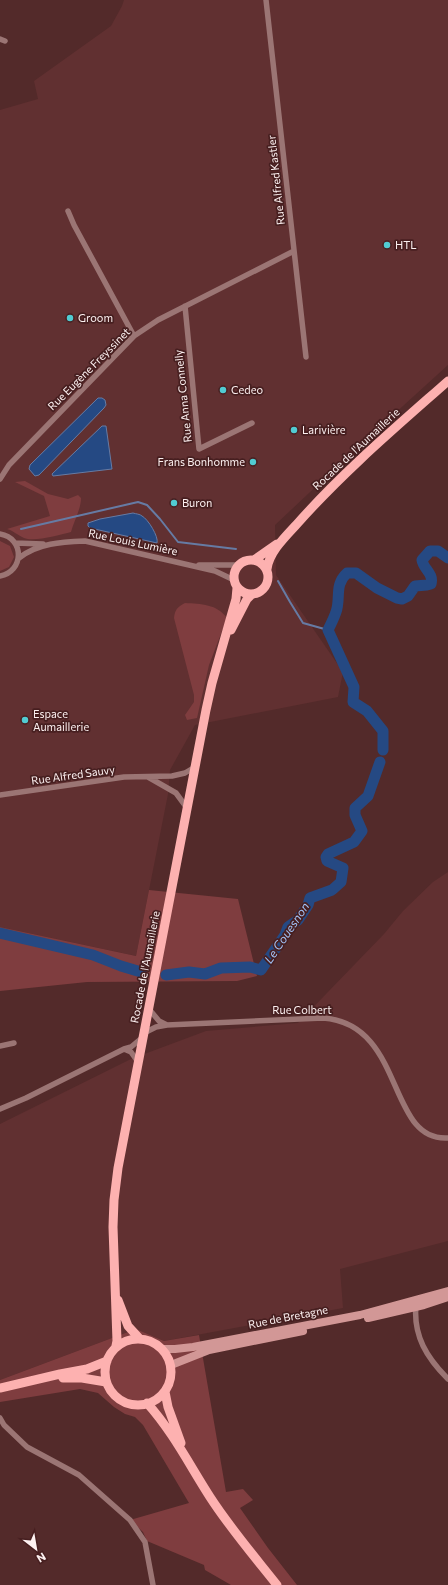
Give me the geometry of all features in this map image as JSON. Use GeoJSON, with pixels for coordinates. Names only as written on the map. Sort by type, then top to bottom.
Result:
{"type":"FeatureCollection","features":[{"type":"Feature","properties":{"kind":"main road","name":"Rocade de l'Aumaillerie"},"geometry":{"type":"LineString","coordinates":[[267,569],[272,556],[285,538],[344,474],[448,381]]}},
{"type":"Feature","properties":{"kind":"main road","name":"Rocade de l'Aumaillerie"},"geometry":{"type":"LineString","coordinates":[[254,560],[285,538]]}},
{"type":"Feature","properties":{"kind":"main road"},"geometry":{"type":"LineString","coordinates":[[248,560],[254,560],[259,562],[267,569],[268,580],[266,586],[258,593],[244,593],[235,584],[234,575],[238,565],[248,560]]}},
{"type":"Feature","properties":{"kind":"main road","name":"Rocade de l'Aumaillerie"},"geometry":{"type":"LineString","coordinates":[[116,1346],[113,1234],[114,1200],[118,1168],[212,683],[236,599],[235,584]]}},
{"type":"Feature","properties":{"kind":"main road","name":"Rocade de l'Aumaillerie"},"geometry":{"type":"LineString","coordinates":[[223,647],[242,608],[252,594]]}},
{"type":"Feature","properties":{"kind":"main road"},"geometry":{"type":"LineString","coordinates":[[416,1304],[448,1291]]}},
{"type":"Feature","properties":{"kind":"main road","name":"Rocade de l'Aumaillerie"},"geometry":{"type":"LineString","coordinates":[[115,1293],[128,1326],[139,1338]]}},
{"type":"Feature","properties":{"kind":"main road"},"geometry":{"type":"LineString","coordinates":[[416,1304],[448,1297]]}},
{"type":"Feature","properties":{"kind":"main road","name":"Rue de Bretagne"},"geometry":{"type":"LineString","coordinates":[[162,1349],[175,1349],[208,1344],[416,1304]]}},
{"type":"Feature","properties":{"kind":"main road","name":"Rue de Bretagne"},"geometry":{"type":"LineString","coordinates":[[171,1365],[209,1350],[381,1316],[416,1304]]}},
{"type":"Feature","properties":{"kind":"main road"},"geometry":{"type":"LineString","coordinates":[[139,1338],[152,1341],[162,1349],[168,1356],[171,1365],[170,1379],[165,1392],[147,1403],[136,1405],[126,1403],[111,1391],[106,1382],[105,1371],[107,1361],[116,1346],[127,1340],[139,1338]]}},
{"type":"Feature","properties":{"kind":"main road"},"geometry":{"type":"LineString","coordinates":[[20,1384],[88,1369],[107,1361]]}},
{"type":"Feature","properties":{"kind":"main road"},"geometry":{"type":"LineString","coordinates":[[0,1388],[50,1379],[82,1378],[106,1382]]}},
{"type":"Feature","properties":{"kind":"main road"},"geometry":{"type":"LineString","coordinates":[[165,1392],[168,1407],[187,1458]]}},
{"type":"Feature","properties":{"kind":"main road"},"geometry":{"type":"LineString","coordinates":[[147,1403],[187,1458],[210,1498],[240,1539],[277,1585]]}},
{"type":"Feature","properties":{"kind":"street","name":"Rue Alfred Kastler"},"geometry":{"type":"LineString","coordinates":[[266,0],[306,357]]}},
{"type":"Feature","properties":{"kind":"street"},"geometry":{"type":"LineString","coordinates":[[68,211],[74,225],[134,336]]}},
{"type":"Feature","properties":{"kind":"street","name":"Rue Eugène Freyssinet"},"geometry":{"type":"LineString","coordinates":[[0,479],[9,465],[134,336],[158,320],[184,306],[294,251]]}},
{"type":"Feature","properties":{"kind":"street","name":"Rue Anna Connelly"},"geometry":{"type":"LineString","coordinates":[[184,306],[199,449],[252,423]]}},
{"type":"Feature","properties":{"kind":"street"},"geometry":{"type":"LineString","coordinates":[[0,576],[7,575],[14,569],[19,558],[19,553],[15,543],[7,536],[1,534]]}},
{"type":"Feature","properties":{"kind":"street","name":"Rue Louis Lumière"},"geometry":{"type":"LineString","coordinates":[[19,558],[31,550],[48,544],[66,541],[85,541],[215,571],[235,584]]}},
{"type":"Feature","properties":{"kind":"street","name":"Rue Louis Lumière"},"geometry":{"type":"LineString","coordinates":[[15,543],[48,544]]}},
{"type":"Feature","properties":{"kind":"street","name":"Rue Louis Lumière"},"geometry":{"type":"LineString","coordinates":[[191,565],[238,565]]}},
{"type":"Feature","properties":{"kind":"street","name":"Rue Alfred Sauvy"},"geometry":{"type":"LineString","coordinates":[[0,795],[124,777],[172,776],[185,773],[196,767]]}},
{"type":"Feature","properties":{"kind":"street","name":"Rue Alfred Sauvy"},"geometry":{"type":"LineString","coordinates":[[148,777],[176,793],[187,808]]}},
{"type":"Feature","properties":{"kind":"street"},"geometry":{"type":"LineString","coordinates":[[149,1009],[159,1021],[168,1025]]}},
{"type":"Feature","properties":{"kind":"street","name":"Rue Colbert"},"geometry":{"type":"LineString","coordinates":[[0,1109],[131,1047],[144,1035],[156,1027],[168,1025],[323,1018],[334,1019],[357,1029],[374,1045],[382,1056],[410,1117],[418,1127],[435,1137],[448,1138]]}},
{"type":"Feature","properties":{"kind":"street"},"geometry":{"type":"LineString","coordinates":[[0,1046],[14,1043]]}},
{"type":"Feature","properties":{"kind":"street"},"geometry":{"type":"LineString","coordinates":[[124,1049],[131,1052],[138,1062]]}},
{"type":"Feature","properties":{"kind":"street"},"geometry":{"type":"LineString","coordinates":[[416,1304],[418,1332],[424,1348],[432,1363],[448,1379]]}},
{"type":"Feature","properties":{"kind":"street"},"geometry":{"type":"LineString","coordinates":[[0,1418],[9,1430],[27,1447],[79,1475],[130,1520],[145,1542],[153,1585]]}},
{"type":"Feature","properties":{"kind":"shaded area"},"geometry":{"type":"Polygon","coordinates":[[[124,0],[448,0],[448,365],[275,525],[276,575],[343,672],[338,697],[195,725],[170,770],[168,794],[136,956],[0,927],[0,110],[38,99],[34,81],[111,26],[124,0]]]}},
{"type":"Feature","properties":{"kind":"shaded area"},"geometry":{"type":"Polygon","coordinates":[[[25,481],[48,494],[68,499],[78,495],[81,498],[79,511],[71,532],[47,538],[28,539],[7,529],[50,516],[44,496],[15,482],[25,481]]]}},
{"type":"Feature","properties":{"kind":"shaded area"},"geometry":{"type":"Polygon","coordinates":[[[0,541],[10,546],[14,557],[9,567],[0,571],[0,541]]]}},
{"type":"Feature","properties":{"kind":"shaded area"},"geometry":{"type":"Polygon","coordinates":[[[185,603],[203,604],[214,607],[223,613],[227,618],[209,665],[197,718],[187,720],[185,715],[194,702],[194,695],[174,618],[177,609],[185,603]]]}},
{"type":"Feature","properties":{"kind":"shaded area"},"geometry":{"type":"Polygon","coordinates":[[[448,872],[448,1241],[340,1269],[343,1308],[164,1341],[136,1329],[0,1380],[0,1124],[131,1059],[206,1031],[298,1023],[384,934],[403,911],[433,882],[448,872]]]}},
{"type":"Feature","properties":{"kind":"shaded area"},"geometry":{"type":"Polygon","coordinates":[[[149,890],[238,899],[257,976],[237,981],[87,982],[0,991],[0,927],[136,956],[149,890]]]}},
{"type":"Feature","properties":{"kind":"shaded area"},"geometry":{"type":"Polygon","coordinates":[[[136,1329],[164,1341],[199,1335],[226,1492],[243,1489],[253,1500],[240,1508],[268,1548],[297,1585],[231,1585],[205,1570],[204,1565],[147,1541],[143,1532],[130,1520],[189,1503],[143,1425],[135,1417],[125,1414],[114,1407],[98,1393],[80,1389],[0,1402],[0,1380],[136,1329]]]}},
{"type":"Feature","properties":{"kind":"water"},"geometry":{"type":"Polygon","coordinates":[[[98,398],[105,400],[106,405],[104,408],[39,475],[35,476],[29,469],[30,465],[98,398]]]}},
{"type":"Feature","properties":{"kind":"water"},"geometry":{"type":"Polygon","coordinates":[[[102,426],[106,426],[112,469],[53,476],[52,474],[102,426]]]}},
{"type":"Feature","properties":{"kind":"water"},"geometry":{"type":"Polygon","coordinates":[[[133,513],[141,515],[147,521],[155,533],[157,543],[90,528],[88,526],[88,523],[100,519],[133,513]]]}},
{"type":"Feature","properties":{"kind":"waterway"},"geometry":{"type":"LineString","coordinates":[[21,529],[138,502],[147,505],[178,542],[236,549]]}},
{"type":"Feature","properties":{"kind":"waterway","name":"Le Couesnon"},"geometry":{"type":"LineString","coordinates":[[383,750],[383,731],[367,711],[353,702],[354,687],[328,630],[337,607],[340,582],[347,573],[356,573],[377,588],[402,599],[408,596],[415,586],[431,584],[432,580],[430,574],[424,566],[422,560],[430,551],[438,551],[448,558]]}},
{"type":"Feature","properties":{"kind":"waterway"},"geometry":{"type":"LineString","coordinates":[[278,581],[303,623],[328,630]]}},
{"type":"Feature","properties":{"kind":"waterway","name":"Le Couesnon"},"geometry":{"type":"LineString","coordinates":[[166,975],[189,972],[205,974],[221,968],[250,967],[261,970],[285,935],[288,927],[298,920],[308,905],[310,898],[332,890],[341,882],[343,868],[327,861],[326,857],[328,854],[354,842],[362,831],[355,815],[355,808],[368,796],[380,762]]}},
{"type":"Feature","properties":{"kind":"waterway","name":"Le Couesnon"},"geometry":{"type":"LineString","coordinates":[[0,933],[93,955],[141,972]]}},
{"type":"Feature","properties":{"kind":"place","name":"HTL"},"geometry":{"type":"Point","coordinates":[387,245]}},
{"type":"Feature","properties":{"kind":"place","name":"Groom"},"geometry":{"type":"Point","coordinates":[70,318]}},
{"type":"Feature","properties":{"kind":"place","name":"Cedeo"},"geometry":{"type":"Point","coordinates":[223,390]}},
{"type":"Feature","properties":{"kind":"place","name":"Larivière"},"geometry":{"type":"Point","coordinates":[294,430]}},
{"type":"Feature","properties":{"kind":"place","name":"Frans Bonhomme"},"geometry":{"type":"Point","coordinates":[253,462]}},
{"type":"Feature","properties":{"kind":"place","name":"Buron"},"geometry":{"type":"Point","coordinates":[174,503]}},
{"type":"Feature","properties":{"kind":"place","name":"Espace Aumaillerie"},"geometry":{"type":"Point","coordinates":[25,720]}}]}
